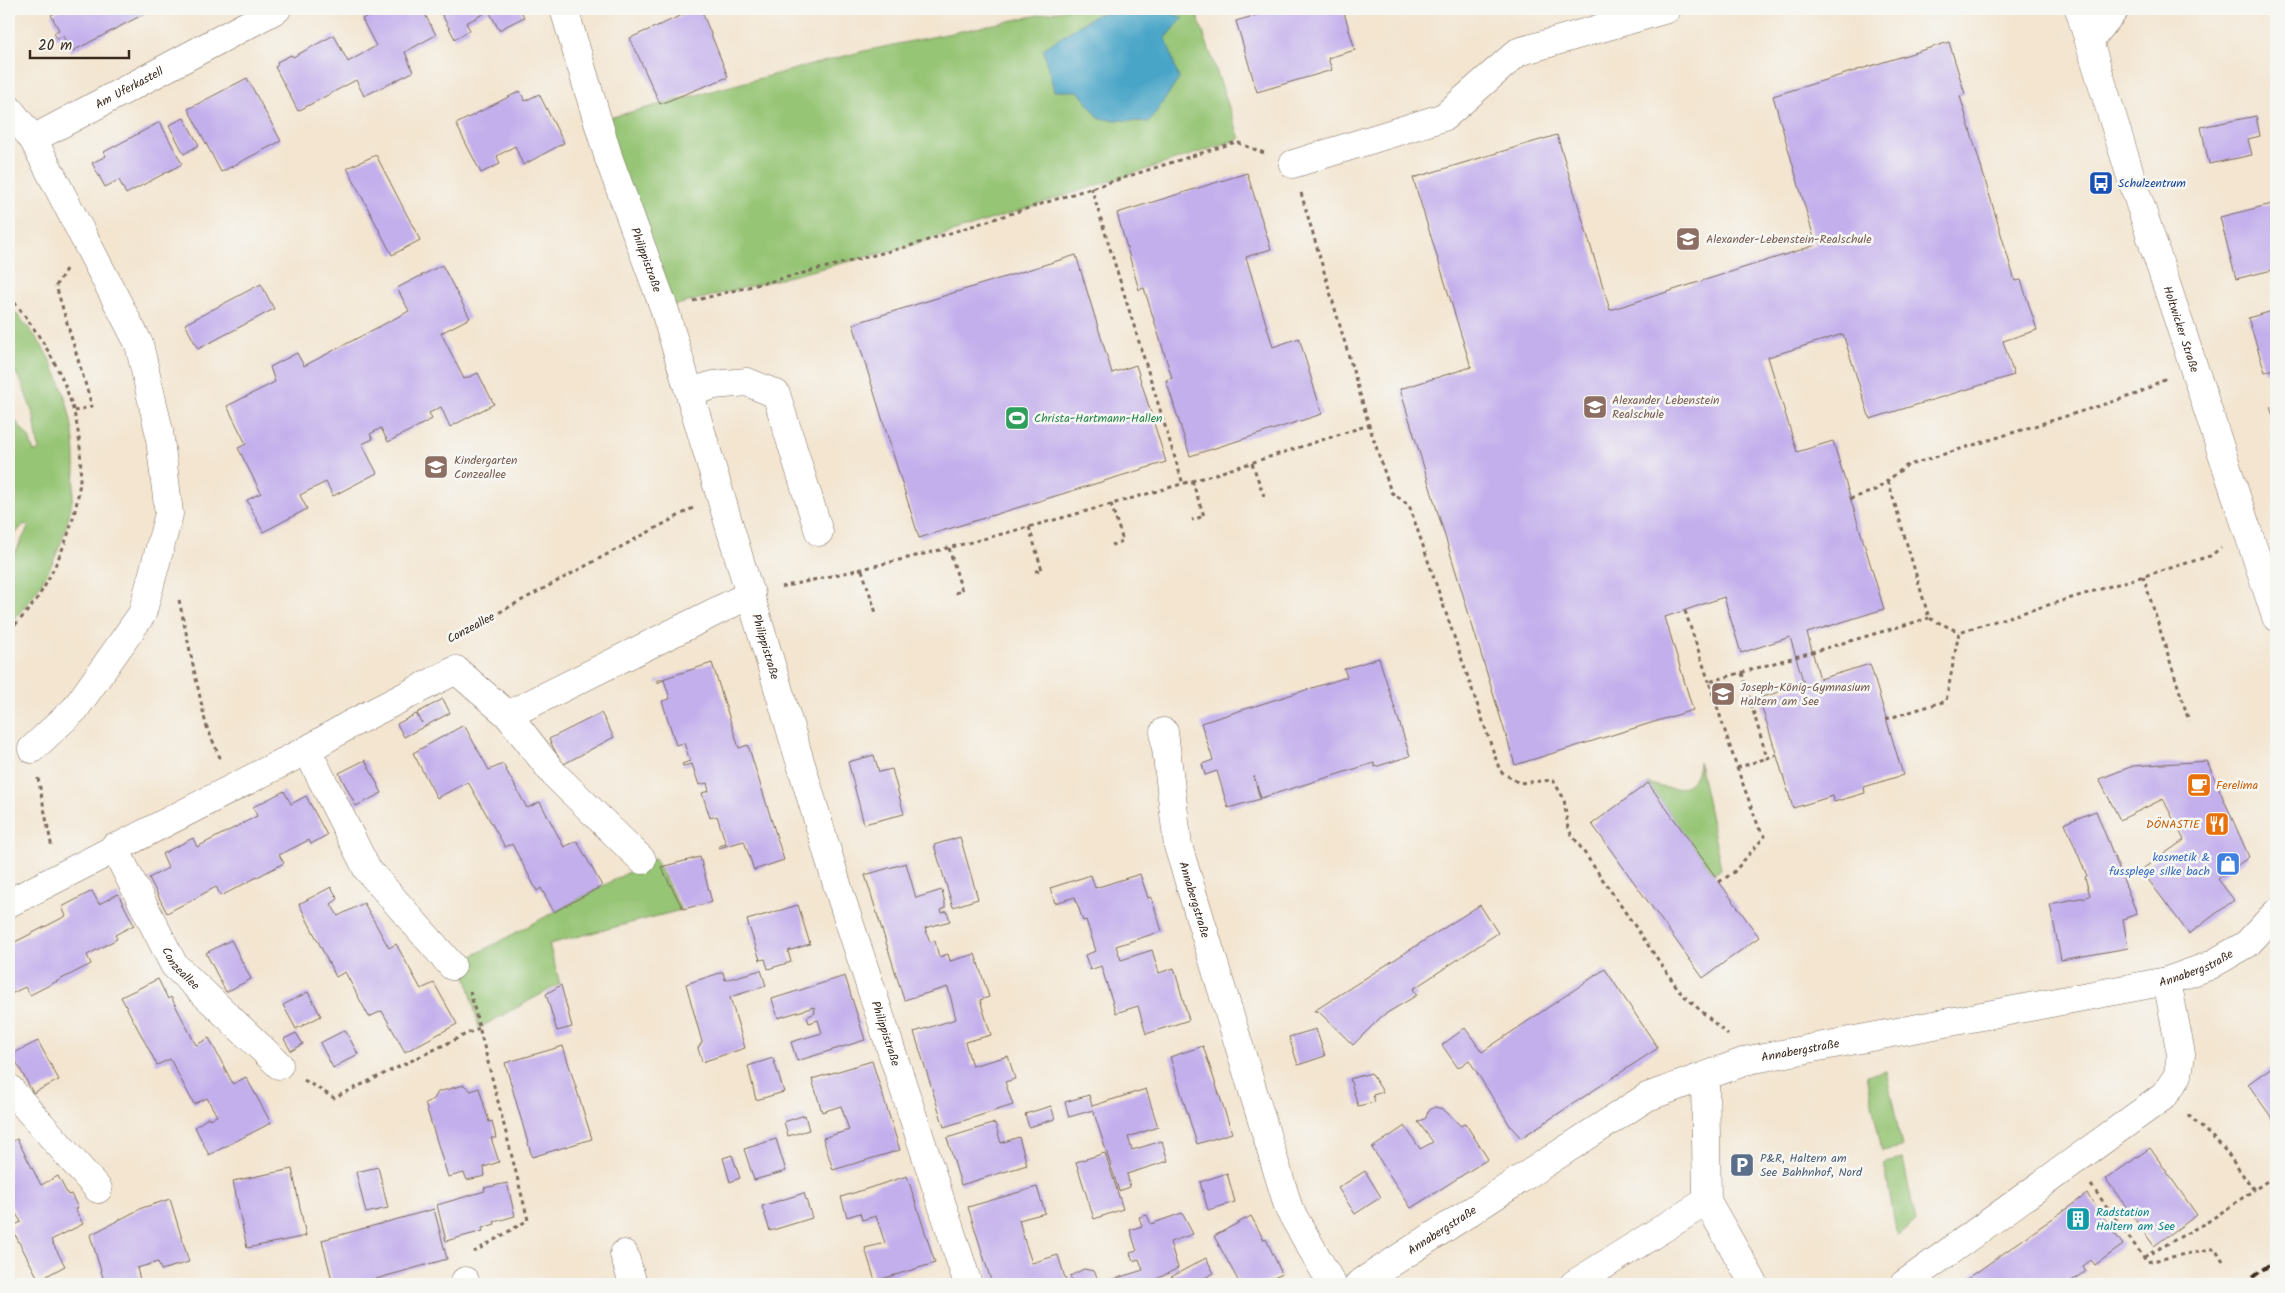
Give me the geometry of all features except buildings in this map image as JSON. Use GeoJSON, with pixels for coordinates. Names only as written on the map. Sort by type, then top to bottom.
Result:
{"type":"FeatureCollection","features":[{"type":"Feature","properties":{"kind":"street","name":"Am Uferkastell"},"geometry":{"type":"LineString","coordinates":[[33,140],[277,9]]}},
{"type":"Feature","properties":{"kind":"street","name":"Philippistraße"},"geometry":{"type":"LineString","coordinates":[[564,9],[609,159],[664,308],[839,891],[968,1284]]}},
{"type":"Feature","properties":{"kind":"street"},"geometry":{"type":"LineString","coordinates":[[1293,164],[1444,117],[1518,52],[1667,9]]}},
{"type":"Feature","properties":{"kind":"street","name":"Holtwicker Straße"},"geometry":{"type":"LineString","coordinates":[[2078,9],[2276,617]]}},
{"type":"Feature","properties":{"kind":"street"},"geometry":{"type":"LineString","coordinates":[[2089,41],[2115,9]]}},
{"type":"Feature","properties":{"kind":"street"},"geometry":{"type":"LineString","coordinates":[[9,108],[33,140],[139,344],[159,432],[169,514],[142,614],[75,709],[32,749]]}},
{"type":"Feature","properties":{"kind":"street"},"geometry":{"type":"LineString","coordinates":[[690,392],[714,386],[748,382],[776,394],[818,532]]}},
{"type":"Feature","properties":{"kind":"street"},"geometry":{"type":"LineString","coordinates":[[508,715],[751,594]]}},
{"type":"Feature","properties":{"kind":"street"},"geometry":{"type":"LineString","coordinates":[[9,903],[114,847],[307,750],[349,725],[456,670],[508,715],[554,774],[642,860]]}},
{"type":"Feature","properties":{"kind":"street","name":"Annabergstraße"},"geometry":{"type":"LineString","coordinates":[[1164,732],[1181,856],[1289,1210],[1332,1284]]}},
{"type":"Feature","properties":{"kind":"street"},"geometry":{"type":"LineString","coordinates":[[307,750],[367,869],[452,966]]}},
{"type":"Feature","properties":{"kind":"street","name":"Conzeallee"},"geometry":{"type":"LineString","coordinates":[[114,847],[174,965],[279,1065]]}},
{"type":"Feature","properties":{"kind":"street","name":"Annabergstraße"},"geometry":{"type":"LineString","coordinates":[[1359,1284],[1646,1097],[1749,1060],[2167,981],[2210,966],[2246,944],[2276,913]]}},
{"type":"Feature","properties":{"kind":"street"},"geometry":{"type":"LineString","coordinates":[[1904,1284],[2074,1163],[2164,1096],[2178,1075],[2181,1054],[2167,981]]}},
{"type":"Feature","properties":{"kind":"street"},"geometry":{"type":"LineString","coordinates":[[1705,1076],[1707,1201],[1754,1284]]}},
{"type":"Feature","properties":{"kind":"street"},"geometry":{"type":"LineString","coordinates":[[9,1088],[98,1189]]}},
{"type":"Feature","properties":{"kind":"street"},"geometry":{"type":"LineString","coordinates":[[1574,1284],[1707,1201]]}},
{"type":"Feature","properties":{"kind":"street"},"geometry":{"type":"LineString","coordinates":[[624,1254],[633,1284]]}},
{"type":"Feature","properties":{"kind":"path"},"geometry":{"type":"LineString","coordinates":[[664,308],[906,247],[1236,142],[1293,164],[1369,426],[1391,492],[1409,506],[1500,771],[1519,783],[1553,780],[1564,799],[1568,829],[1680,993],[1728,1035],[1749,1060]]}},
{"type":"Feature","properties":{"kind":"path"},"geometry":{"type":"LineString","coordinates":[[1091,187],[1182,484]]}},
{"type":"Feature","properties":{"kind":"path"},"geometry":{"type":"LineString","coordinates":[[75,411],[92,406],[56,286],[84,238]]}},
{"type":"Feature","properties":{"kind":"path"},"geometry":{"type":"LineString","coordinates":[[9,296],[42,339],[59,369],[75,411],[81,450],[80,491],[70,535],[49,580],[27,614],[9,630]]}},
{"type":"Feature","properties":{"kind":"path"},"geometry":{"type":"LineString","coordinates":[[1850,499],[1876,490],[1906,466],[2137,394],[2192,362]]}},
{"type":"Feature","properties":{"kind":"path"},"geometry":{"type":"LineString","coordinates":[[751,594],[862,570],[1030,527],[1182,484],[1369,426]]}},
{"type":"Feature","properties":{"kind":"path"},"geometry":{"type":"LineString","coordinates":[[1252,463],[1264,496]]}},
{"type":"Feature","properties":{"kind":"path"},"geometry":{"type":"LineString","coordinates":[[1192,481],[1204,516],[1192,520]]}},
{"type":"Feature","properties":{"kind":"path"},"geometry":{"type":"LineString","coordinates":[[1888,481],[1928,618]]}},
{"type":"Feature","properties":{"kind":"path","name":"Conzeallee"},"geometry":{"type":"LineString","coordinates":[[448,640],[720,494]]}},
{"type":"Feature","properties":{"kind":"path"},"geometry":{"type":"LineString","coordinates":[[1111,504],[1123,541],[1112,545]]}},
{"type":"Feature","properties":{"kind":"path"},"geometry":{"type":"LineString","coordinates":[[1030,527],[1042,570],[1032,572]]}},
{"type":"Feature","properties":{"kind":"path"},"geometry":{"type":"LineString","coordinates":[[1709,682],[1928,618],[1959,632],[2210,556],[2246,527]]}},
{"type":"Feature","properties":{"kind":"path"},"geometry":{"type":"LineString","coordinates":[[949,548],[962,592],[952,594]]}},
{"type":"Feature","properties":{"kind":"path"},"geometry":{"type":"LineString","coordinates":[[862,570],[876,613]]}},
{"type":"Feature","properties":{"kind":"path"},"geometry":{"type":"LineString","coordinates":[[2143,576],[2189,721]]}},
{"type":"Feature","properties":{"kind":"path"},"geometry":{"type":"LineString","coordinates":[[179,597],[206,725],[221,761],[230,756]]}},
{"type":"Feature","properties":{"kind":"path"},"geometry":{"type":"LineString","coordinates":[[1685,611],[1737,768],[1759,828],[1765,836],[1733,873],[1719,882]]}},
{"type":"Feature","properties":{"kind":"path"},"geometry":{"type":"LineString","coordinates":[[1886,719],[1946,701],[1959,632]]}},
{"type":"Feature","properties":{"kind":"path"},"geometry":{"type":"LineString","coordinates":[[1742,672],[1767,758]]}},
{"type":"Feature","properties":{"kind":"path"},"geometry":{"type":"LineString","coordinates":[[32,749],[52,848]]}},
{"type":"Feature","properties":{"kind":"path"},"geometry":{"type":"LineString","coordinates":[[1737,768],[1776,755]]}},
{"type":"Feature","properties":{"kind":"path"},"geometry":{"type":"LineString","coordinates":[[452,966],[463,961],[528,1220],[460,1260],[466,1283]]}},
{"type":"Feature","properties":{"kind":"path"},"geometry":{"type":"LineString","coordinates":[[279,1065],[334,1098],[479,1028]]}},
{"type":"Feature","properties":{"kind":"path"},"geometry":{"type":"LineString","coordinates":[[2164,1096],[2221,1145],[2254,1190]]}},
{"type":"Feature","properties":{"kind":"path"},"geometry":{"type":"LineString","coordinates":[[2074,1163],[2147,1262],[2215,1248],[2223,1261]]}},
{"type":"Feature","properties":{"kind":"path"},"geometry":{"type":"LineString","coordinates":[[2144,1257],[2210,1221],[2276,1175]]}},
{"type":"Feature","properties":{"kind":"green space"},"geometry":{"type":"Polygon","coordinates":[[[1068,9],[1195,9],[1240,139],[906,247],[664,308],[597,121],[864,51],[1068,9]]]}},
{"type":"Feature","properties":{"kind":"green space"},"geometry":{"type":"Polygon","coordinates":[[[9,305],[34,334],[46,353],[62,387],[71,422],[75,459],[73,495],[65,530],[52,564],[33,596],[9,624],[9,564],[29,526],[24,524],[9,541],[9,418],[11,415],[29,438],[34,452],[39,451],[34,417],[22,383],[9,363],[9,305]]]}},
{"type":"Feature","properties":{"kind":"green space"},"geometry":{"type":"Polygon","coordinates":[[[1699,762],[1721,868],[1713,874],[1648,783],[1665,788],[1681,787],[1693,779],[1699,762]]]}},
{"type":"Feature","properties":{"kind":"green space"},"geometry":{"type":"Polygon","coordinates":[[[655,858],[681,910],[549,944],[560,984],[479,1028],[463,961],[655,858]]]}},
{"type":"Feature","properties":{"kind":"green space"},"geometry":{"type":"Polygon","coordinates":[[[1886,1071],[1902,1147],[1882,1151],[1866,1075],[1886,1071]]]}},
{"type":"Feature","properties":{"kind":"green space"},"geometry":{"type":"Polygon","coordinates":[[[1903,1159],[1916,1222],[1897,1235],[1884,1163],[1903,1159]]]}},
{"type":"Feature","properties":{"kind":"water"},"geometry":{"type":"Polygon","coordinates":[[[1162,9],[1183,18],[1166,38],[1179,79],[1149,122],[1100,119],[1078,91],[1054,91],[1043,49],[1097,14],[1162,9]]]}},
{"type":"Feature","properties":{"kind":"railway"},"geometry":{"type":"LineString","coordinates":[[2243,1284],[2276,1260]]}},
{"type":"Feature","properties":{"kind":"place","name":"Schulzentrum"},"geometry":{"type":"Point","coordinates":[2101,183]}},
{"type":"Feature","properties":{"kind":"place","name":"Alexander-Lebenstein-Realschule"},"geometry":{"type":"Point","coordinates":[1688,239]}},
{"type":"Feature","properties":{"kind":"place","name":"Alexander Lebenstein Realschule"},"geometry":{"type":"Point","coordinates":[1595,407]}},
{"type":"Feature","properties":{"kind":"place","name":"Christa-Hartmann-Hallen"},"geometry":{"type":"Point","coordinates":[1017,418]}},
{"type":"Feature","properties":{"kind":"place","name":"Kindergarten Conzeallee"},"geometry":{"type":"Point","coordinates":[436,467]}},
{"type":"Feature","properties":{"kind":"place","name":"Joseph-König-Gymnasium Haltern am See"},"geometry":{"type":"Point","coordinates":[1723,694]}},
{"type":"Feature","properties":{"kind":"place","name":"Ferelima"},"geometry":{"type":"Point","coordinates":[2199,785]}},
{"type":"Feature","properties":{"kind":"place","name":"DÖNASTIE"},"geometry":{"type":"Point","coordinates":[2217,824]}},
{"type":"Feature","properties":{"kind":"place","name":"kosmetik & fussplege silke bach"},"geometry":{"type":"Point","coordinates":[2228,864]}},
{"type":"Feature","properties":{"kind":"place","name":"P&R, Haltern am See Bahhnhof, Nord"},"geometry":{"type":"Point","coordinates":[1742,1165]}},
{"type":"Feature","properties":{"kind":"place","name":"Radstation Haltern am See"},"geometry":{"type":"Point","coordinates":[2078,1219]}}]}
